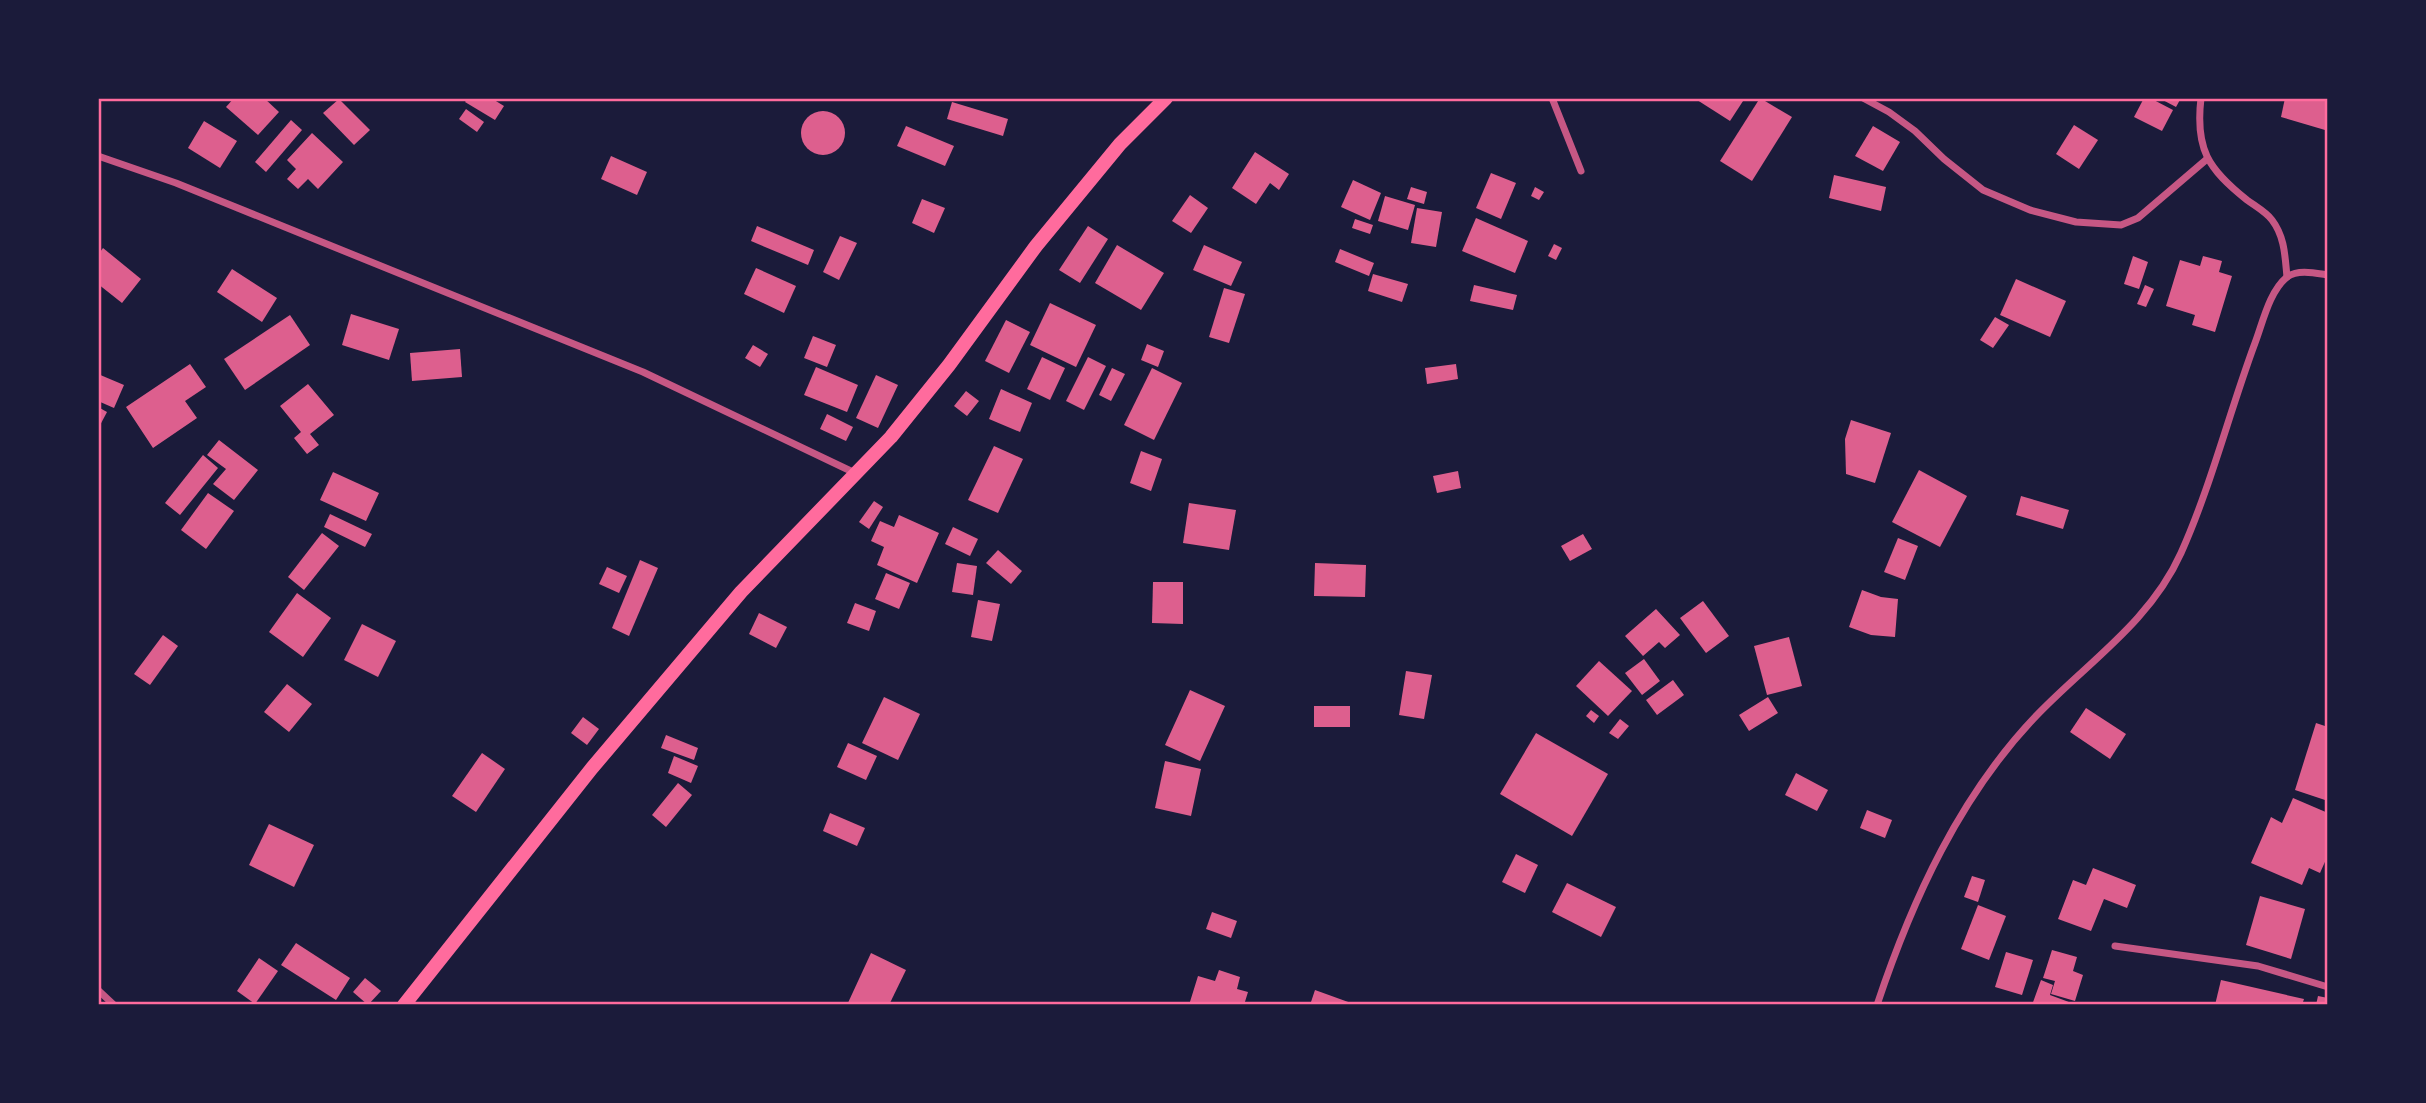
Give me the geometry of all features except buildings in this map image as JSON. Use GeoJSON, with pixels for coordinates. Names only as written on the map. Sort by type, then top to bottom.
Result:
{"type":"FeatureCollection","features":[{"type":"Feature","properties":{"kind":"main road"},"geometry":{"type":"LineString","coordinates":[[404,1005],[618,737],[741,592],[891,437],[941,375],[1044,235],[1120,144],[1166,98]]}},
{"type":"Feature","properties":{"kind":"street"},"geometry":{"type":"LineString","coordinates":[[1552,98],[1581,171]]}},
{"type":"Feature","properties":{"kind":"street"},"geometry":{"type":"LineString","coordinates":[[1863,98],[1889,112],[1915,131],[1944,159],[1983,190],[2030,210],[2076,222],[2121,225],[2138,218],[2207,159]]}},
{"type":"Feature","properties":{"kind":"street"},"geometry":{"type":"LineString","coordinates":[[2201,98],[2199,127],[2207,159],[2220,178],[2272,219],[2283,240],[2287,277]]}},
{"type":"Feature","properties":{"kind":"street"},"geometry":{"type":"LineString","coordinates":[[98,156],[176,183],[643,372],[855,473]]}},
{"type":"Feature","properties":{"kind":"street"},"geometry":{"type":"LineString","coordinates":[[1877,1005],[1900,938],[1928,878],[1960,816],[1995,762],[2038,714],[2141,615],[2169,580],[2195,521],[2232,406],[2273,294],[2287,277],[2298,272],[2328,275]]}},
{"type":"Feature","properties":{"kind":"street"},"geometry":{"type":"LineString","coordinates":[[2115,946],[2258,966],[2328,987]]}},
{"type":"Feature","properties":{"kind":"street"},"geometry":{"type":"LineString","coordinates":[[98,990],[114,1005]]}}]}
